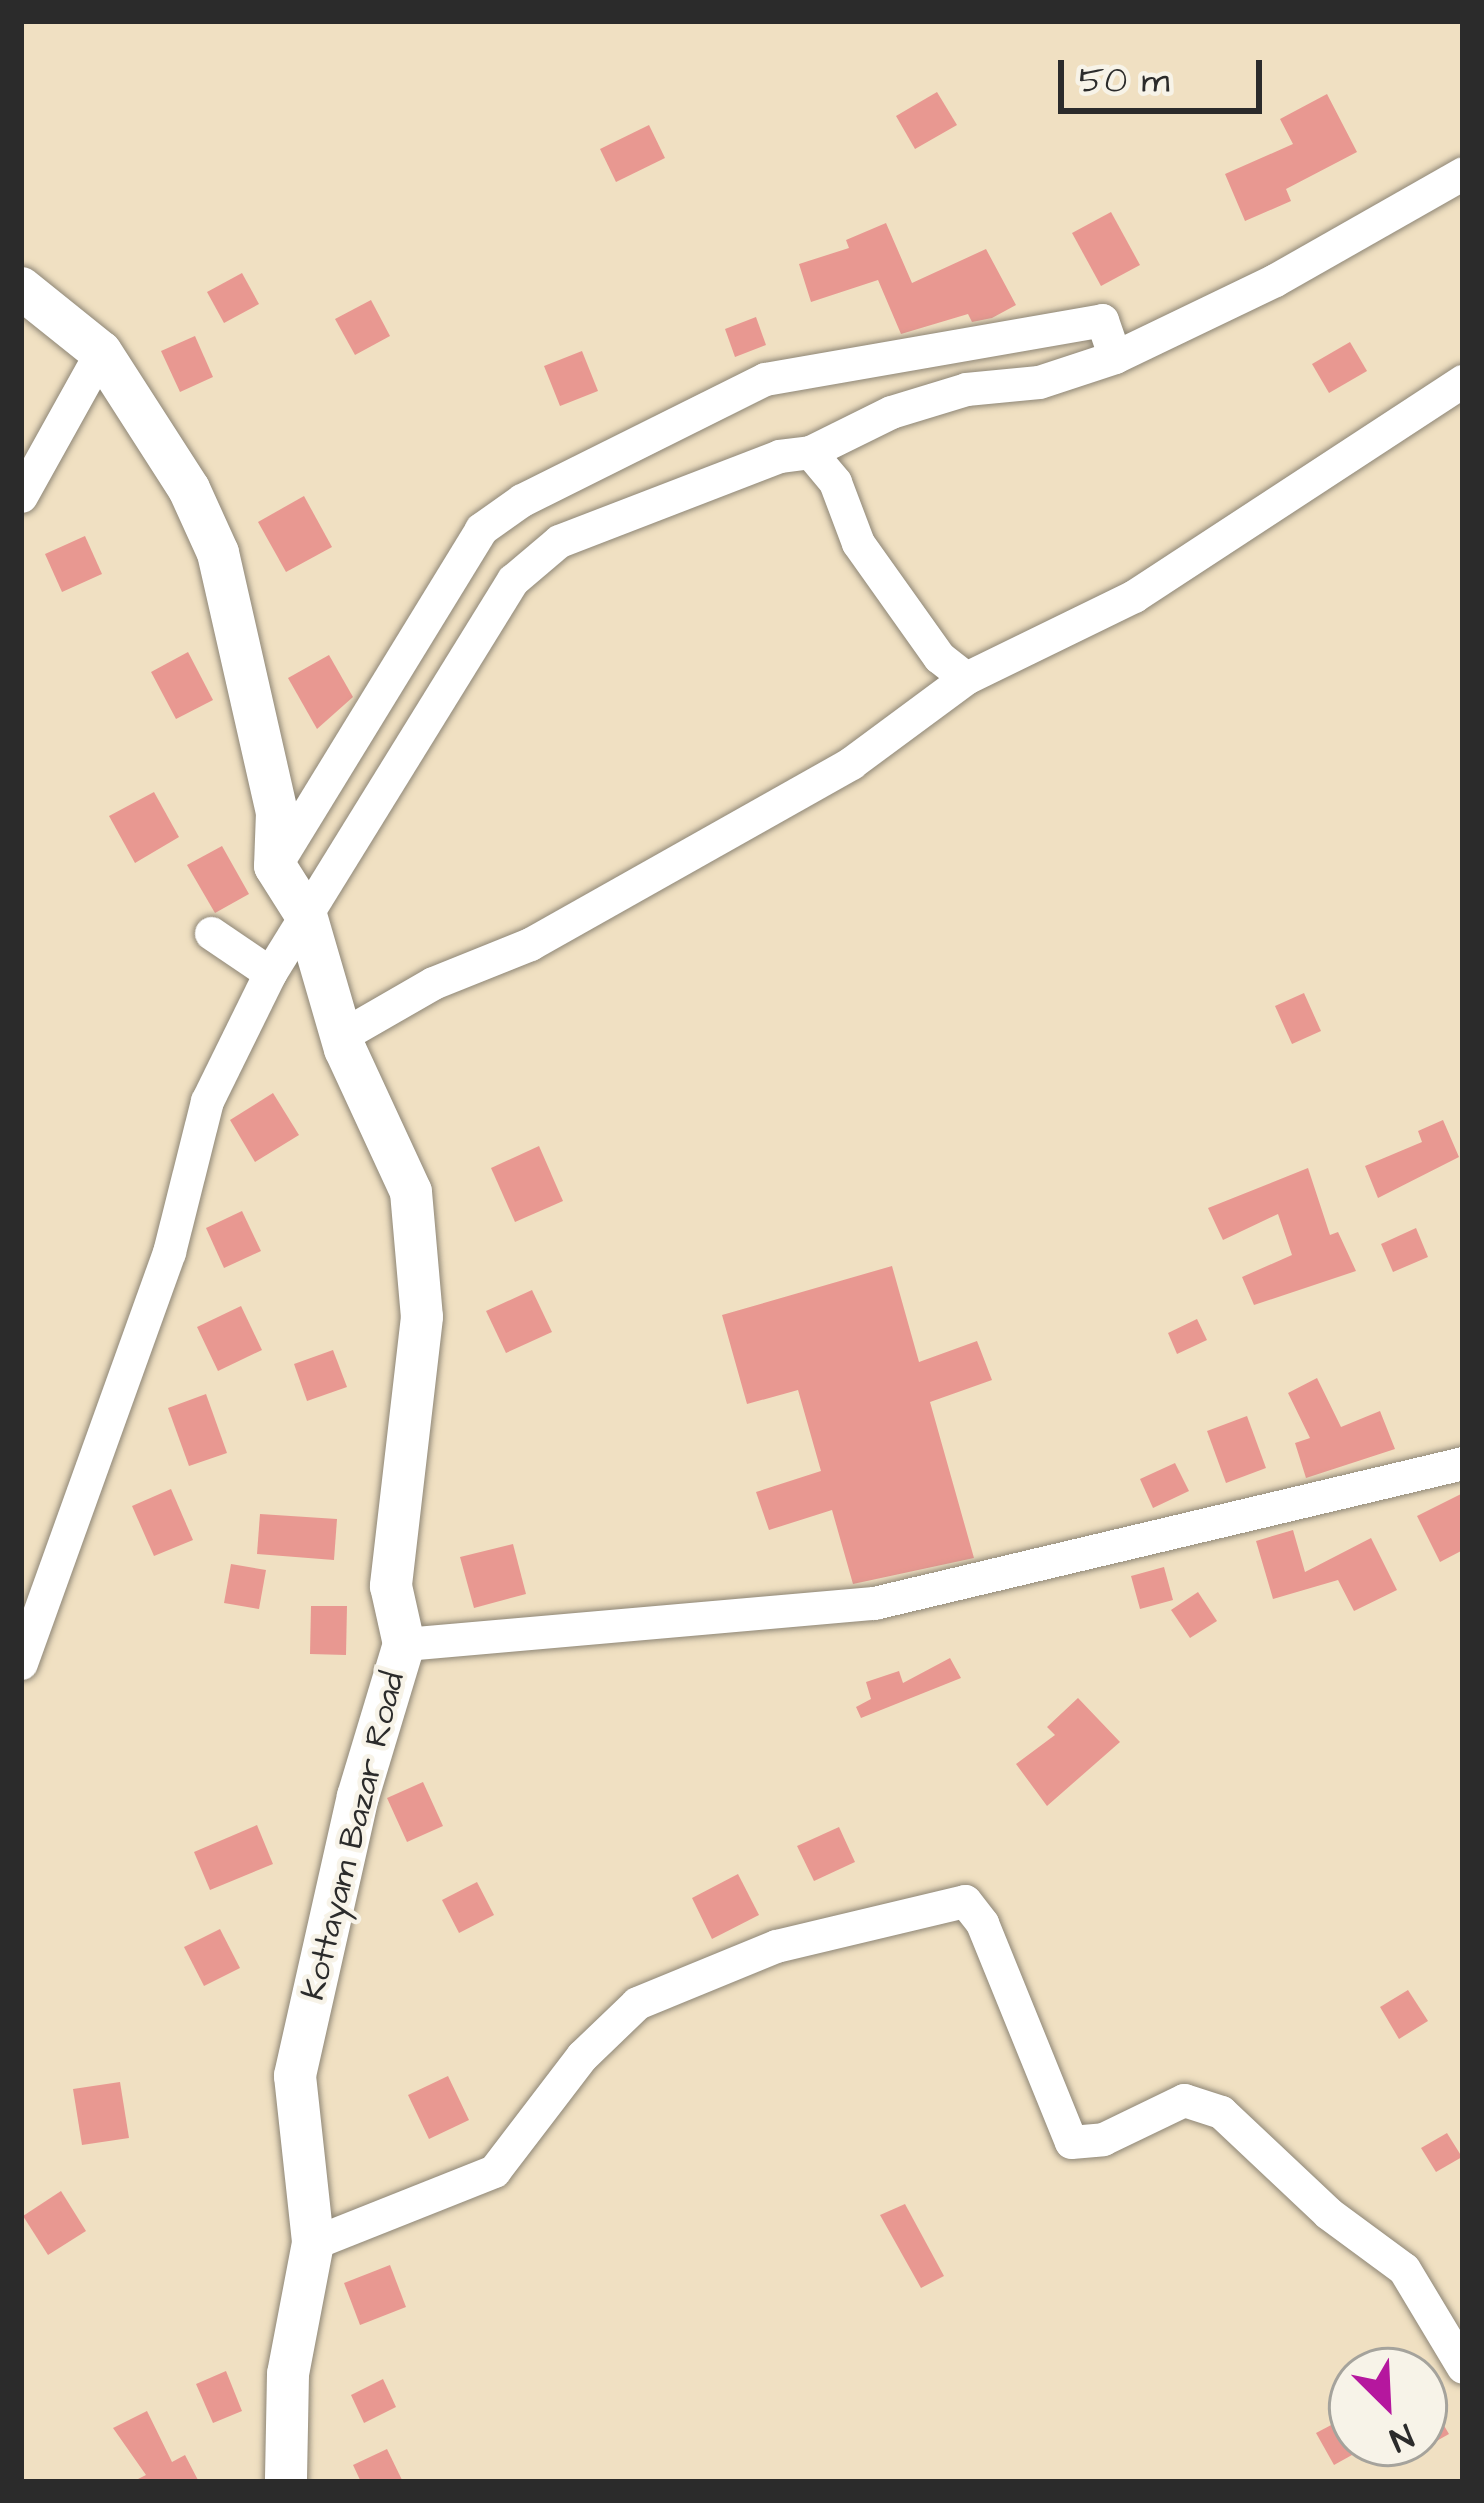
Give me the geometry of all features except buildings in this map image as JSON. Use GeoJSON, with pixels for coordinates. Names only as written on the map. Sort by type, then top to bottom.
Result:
{"type":"FeatureCollection","features":[{"type":"Feature","properties":{"kind":"main road"},"geometry":{"type":"LineString","coordinates":[[21,288],[101,352],[190,490],[218,554],[277,812],[275,866]]}},
{"type":"Feature","properties":{"kind":"main road","name":"Kottayam Bazar Road"},"geometry":{"type":"LineString","coordinates":[[275,866],[304,911],[341,1036],[411,1192],[422,1318],[391,1586],[404,1645],[358,1796],[296,2076],[314,2243],[288,2374],[286,2482]]}},
{"type":"Feature","properties":{"kind":"street"},"geometry":{"type":"LineString","coordinates":[[21,1664],[169,1252],[207,1100],[304,911],[459,661],[531,562],[559,541],[658,500],[810,452],[915,404],[1039,382],[1115,357],[1275,280],[1463,173]]}},
{"type":"Feature","properties":{"kind":"street"},"geometry":{"type":"LineString","coordinates":[[275,866],[482,529],[507,509],[765,379],[1102,320],[1115,357]]}},
{"type":"Feature","properties":{"kind":"street"},"geometry":{"type":"LineString","coordinates":[[21,496],[101,352]]}},
{"type":"Feature","properties":{"kind":"street"},"geometry":{"type":"LineString","coordinates":[[341,1036],[433,983],[530,944],[851,763],[966,678],[1134,596],[1463,381]]}},
{"type":"Feature","properties":{"kind":"street"},"geometry":{"type":"LineString","coordinates":[[810,452],[835,482],[872,562],[939,657],[966,678]]}},
{"type":"Feature","properties":{"kind":"street"},"geometry":{"type":"LineString","coordinates":[[211,933],[269,973]]}},
{"type":"Feature","properties":{"kind":"street"},"geometry":{"type":"LineString","coordinates":[[404,1645],[874,1603],[1463,1463]]}},
{"type":"Feature","properties":{"kind":"street"},"geometry":{"type":"LineString","coordinates":[[314,2243],[494,2170],[582,2056],[637,2003],[776,1946],[965,1901],[982,1923],[1071,2142],[1103,2139],[1184,2100],[1221,2112],[1328,2213],[1404,2269],[1463,2367]]}}]}
